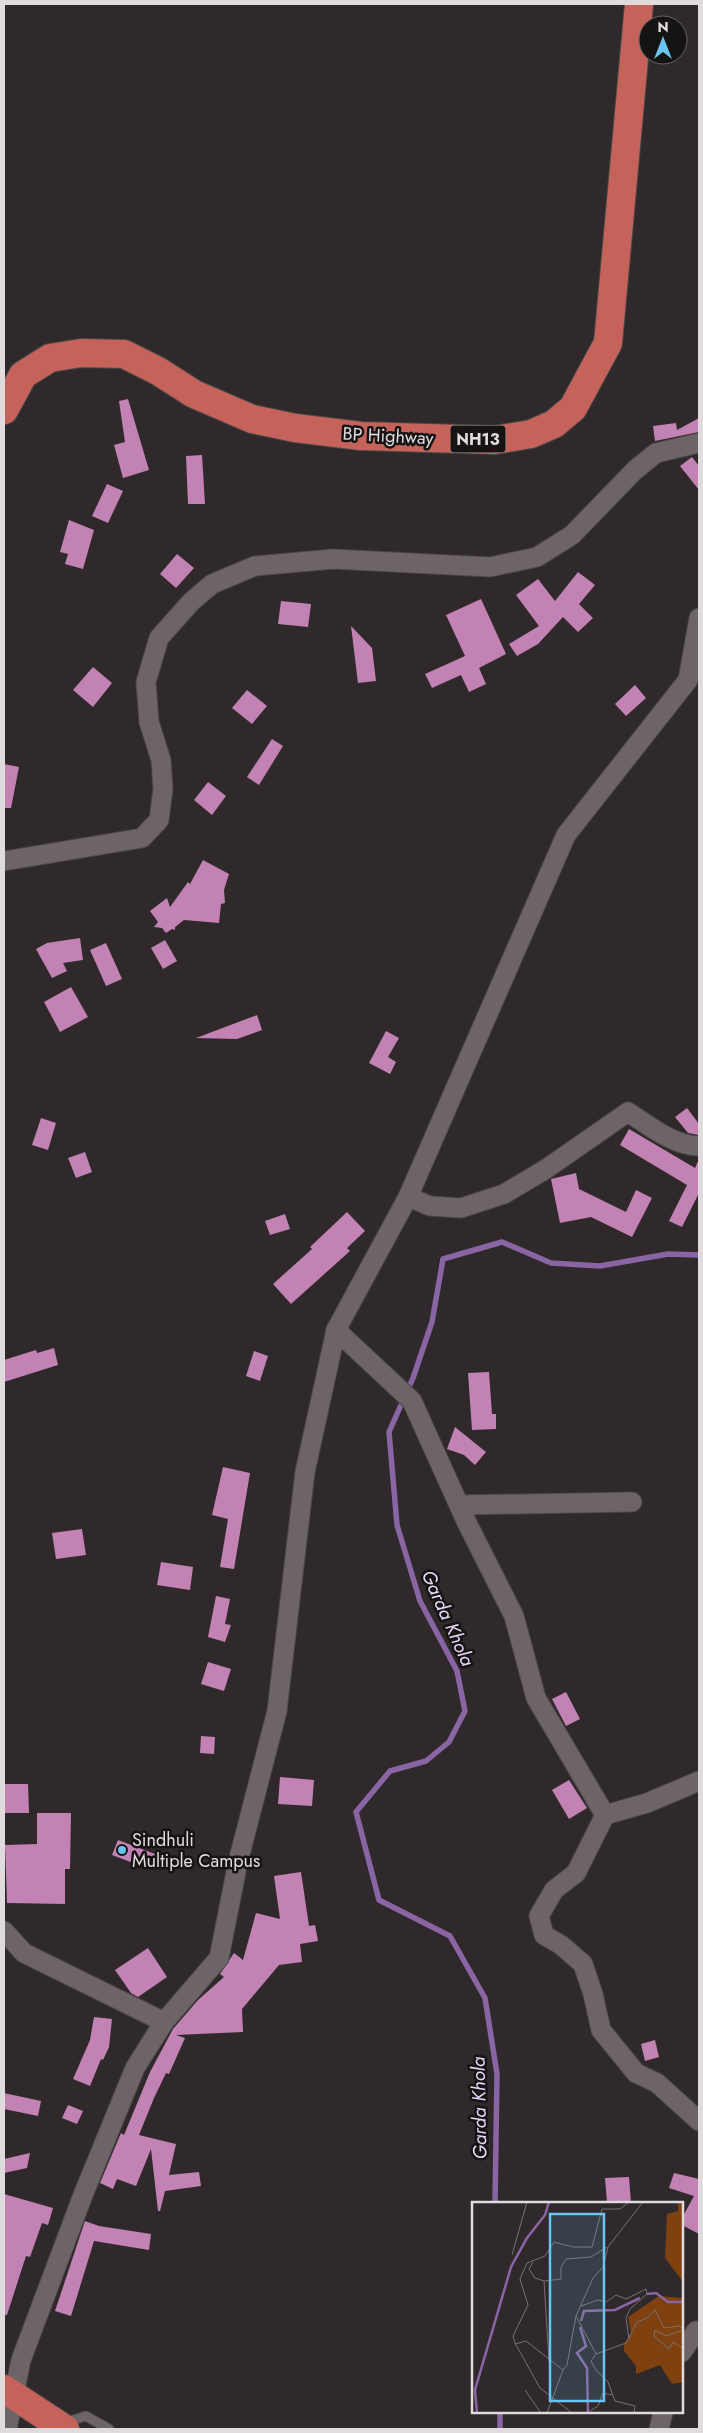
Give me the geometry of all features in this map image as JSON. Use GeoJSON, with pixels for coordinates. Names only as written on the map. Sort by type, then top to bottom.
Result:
{"type":"FeatureCollection","features":[{"type":"Feature","properties":{"kind":"highway","name":"BP Highway"},"geometry":{"type":"LineString","coordinates":[[4,410],[23,375],[50,358],[81,353],[124,354],[158,371],[194,394],[252,419],[295,428],[361,436],[494,440],[531,434],[554,424],[573,408],[608,343],[639,4]]}},
{"type":"Feature","properties":{"kind":"highway"},"geometry":{"type":"LineString","coordinates":[[9,2393],[62,2427]]}},
{"type":"Feature","properties":{"kind":"street"},"geometry":{"type":"LineString","coordinates":[[4,861],[142,838],[159,820],[163,789],[161,760],[149,722],[146,682],[159,638],[191,602],[212,584],[255,566],[324,560],[490,567],[537,557],[572,535],[635,470],[656,453],[699,443]]}},
{"type":"Feature","properties":{"kind":"street"},"geometry":{"type":"LineString","coordinates":[[7,2429],[9,2393],[87,2186],[135,2068],[164,2022],[219,1958],[238,1862],[277,1711],[305,1472],[336,1330],[408,1197],[566,835],[688,680],[699,618]]}},
{"type":"Feature","properties":{"kind":"street"},"geometry":{"type":"LineString","coordinates":[[408,1197],[430,1206],[461,1208],[504,1194],[546,1169],[628,1112],[659,1133],[692,1146],[699,1146]]}},
{"type":"Feature","properties":{"kind":"street"},"geometry":{"type":"LineString","coordinates":[[336,1330],[412,1402],[459,1505],[514,1616],[536,1698],[605,1815]]}},
{"type":"Feature","properties":{"kind":"street"},"geometry":{"type":"LineString","coordinates":[[459,1505],[632,1502]]}},
{"type":"Feature","properties":{"kind":"street"},"geometry":{"type":"LineString","coordinates":[[699,1780],[647,1803],[605,1815],[576,1873],[554,1890],[539,1916],[544,1935],[561,1945],[583,1964],[593,1994],[601,2030],[636,2073],[657,2084],[699,2121]]}},
{"type":"Feature","properties":{"kind":"street"},"geometry":{"type":"LineString","coordinates":[[4,1932],[24,1953],[164,2022]]}},
{"type":"Feature","properties":{"kind":"street"},"geometry":{"type":"LineString","coordinates":[[683,2350],[696,2331],[699,2331]]}},
{"type":"Feature","properties":{"kind":"street"},"geometry":{"type":"LineString","coordinates":[[659,2429],[664,2413]]}},
{"type":"Feature","properties":{"kind":"lane"},"geometry":{"type":"LineString","coordinates":[[62,2427],[86,2416],[109,2429]]}},
{"type":"Feature","properties":{"kind":"building"},"geometry":{"type":"Polygon","coordinates":[[[128,399],[149,470],[123,478],[114,445],[125,442],[119,401],[128,399]]]}},
{"type":"Feature","properties":{"kind":"building"},"geometry":{"type":"Polygon","coordinates":[[[699,418],[699,432],[655,441],[653,426],[676,423],[677,430],[699,418]]]}},
{"type":"Feature","properties":{"kind":"building"},"geometry":{"type":"Polygon","coordinates":[[[202,455],[205,504],[188,504],[186,456],[202,455]]]}},
{"type":"Feature","properties":{"kind":"building"},"geometry":{"type":"Polygon","coordinates":[[[692,457],[699,466],[699,490],[680,466],[692,457]]]}},
{"type":"Feature","properties":{"kind":"building"},"geometry":{"type":"Polygon","coordinates":[[[107,484],[123,491],[108,523],[92,516],[107,484]]]}},
{"type":"Feature","properties":{"kind":"building"},"geometry":{"type":"Polygon","coordinates":[[[69,520],[94,530],[83,569],[65,564],[68,554],[60,552],[69,520]]]}},
{"type":"Feature","properties":{"kind":"building"},"geometry":{"type":"Polygon","coordinates":[[[177,554],[194,568],[176,588],[160,574],[177,554]]]}},
{"type":"Feature","properties":{"kind":"building"},"geometry":{"type":"Polygon","coordinates":[[[578,572],[595,585],[579,604],[593,618],[578,632],[563,617],[538,644],[517,656],[509,644],[539,626],[516,595],[538,579],[555,601],[578,572]]]}},
{"type":"Feature","properties":{"kind":"building"},"geometry":{"type":"Polygon","coordinates":[[[481,599],[506,654],[479,668],[486,684],[469,692],[461,675],[432,688],[425,674],[465,656],[446,615],[481,599]]]}},
{"type":"Feature","properties":{"kind":"building"},"geometry":{"type":"Polygon","coordinates":[[[281,601],[311,604],[308,627],[278,624],[281,601]]]}},
{"type":"Feature","properties":{"kind":"building"},"geometry":{"type":"Polygon","coordinates":[[[351,626],[372,648],[376,681],[358,683],[351,626]]]}},
{"type":"Feature","properties":{"kind":"building"},"geometry":{"type":"Polygon","coordinates":[[[93,667],[112,683],[93,707],[73,690],[93,667]]]}},
{"type":"Feature","properties":{"kind":"building"},"geometry":{"type":"Polygon","coordinates":[[[635,685],[646,698],[626,716],[615,704],[635,685]]]}},
{"type":"Feature","properties":{"kind":"building"},"geometry":{"type":"Polygon","coordinates":[[[247,690],[267,706],[252,724],[232,708],[247,690]]]}},
{"type":"Feature","properties":{"kind":"building"},"geometry":{"type":"Polygon","coordinates":[[[272,739],[283,746],[259,785],[247,777],[272,739]]]}},
{"type":"Feature","properties":{"kind":"building"},"geometry":{"type":"Polygon","coordinates":[[[4,764],[19,767],[11,808],[4,808],[4,764]]]}},
{"type":"Feature","properties":{"kind":"building"},"geometry":{"type":"Polygon","coordinates":[[[208,782],[226,796],[212,815],[194,800],[208,782]]]}},
{"type":"Feature","properties":{"kind":"building"},"geometry":{"type":"Polygon","coordinates":[[[203,860],[229,874],[224,890],[225,903],[221,904],[219,923],[184,920],[175,927],[175,930],[172,929],[166,933],[162,928],[154,927],[158,922],[150,911],[167,898],[170,907],[188,882],[190,884],[203,860]]]}},
{"type":"Feature","properties":{"kind":"building"},"geometry":{"type":"Polygon","coordinates":[[[80,938],[83,960],[63,963],[67,971],[52,978],[36,949],[47,943],[80,938]]]}},
{"type":"Feature","properties":{"kind":"building"},"geometry":{"type":"Polygon","coordinates":[[[165,940],[177,961],[163,969],[151,948],[165,940]]]}},
{"type":"Feature","properties":{"kind":"building"},"geometry":{"type":"Polygon","coordinates":[[[106,943],[122,979],[106,986],[90,950],[106,943]]]}},
{"type":"Feature","properties":{"kind":"building"},"geometry":{"type":"Polygon","coordinates":[[[71,987],[88,1017],[60,1032],[44,1002],[71,987]]]}},
{"type":"Feature","properties":{"kind":"building"},"geometry":{"type":"Polygon","coordinates":[[[257,1015],[262,1030],[237,1039],[196,1038],[257,1015]]]}},
{"type":"Feature","properties":{"kind":"building"},"geometry":{"type":"Polygon","coordinates":[[[386,1031],[399,1038],[388,1057],[396,1062],[390,1074],[369,1063],[386,1031]]]}},
{"type":"Feature","properties":{"kind":"building"},"geometry":{"type":"Polygon","coordinates":[[[687,1108],[699,1124],[699,1135],[688,1133],[675,1117],[687,1108]]]}},
{"type":"Feature","properties":{"kind":"building"},"geometry":{"type":"Polygon","coordinates":[[[41,1118],[56,1123],[48,1150],[32,1145],[41,1118]]]}},
{"type":"Feature","properties":{"kind":"building"},"geometry":{"type":"Polygon","coordinates":[[[629,1129],[695,1168],[699,1159],[699,1193],[682,1227],[669,1221],[687,1185],[620,1145],[629,1129]]]}},
{"type":"Feature","properties":{"kind":"building"},"geometry":{"type":"Polygon","coordinates":[[[85,1152],[92,1172],[76,1178],[68,1158],[85,1152]]]}},
{"type":"Feature","properties":{"kind":"building"},"geometry":{"type":"Polygon","coordinates":[[[576,1173],[579,1189],[626,1212],[636,1190],[652,1198],[632,1237],[591,1217],[560,1223],[551,1179],[576,1173]]]}},
{"type":"Feature","properties":{"kind":"building"},"geometry":{"type":"Polygon","coordinates":[[[347,1212],[365,1231],[347,1248],[350,1251],[291,1304],[273,1284],[312,1249],[310,1247],[347,1212]]]}},
{"type":"Feature","properties":{"kind":"building"},"geometry":{"type":"Polygon","coordinates":[[[285,1214],[290,1229],[270,1235],[265,1221],[285,1214]]]}},
{"type":"Feature","properties":{"kind":"building"},"geometry":{"type":"Polygon","coordinates":[[[54,1348],[58,1365],[4,1382],[4,1360],[36,1350],[37,1353],[54,1348]]]}},
{"type":"Feature","properties":{"kind":"building"},"geometry":{"type":"Polygon","coordinates":[[[254,1351],[268,1356],[260,1381],[246,1376],[254,1351]]]}},
{"type":"Feature","properties":{"kind":"building"},"geometry":{"type":"Polygon","coordinates":[[[489,1372],[492,1414],[496,1414],[496,1429],[472,1430],[468,1373],[489,1372]]]}},
{"type":"Feature","properties":{"kind":"building"},"geometry":{"type":"Polygon","coordinates":[[[455,1427],[486,1452],[475,1465],[464,1455],[447,1449],[455,1427]]]}},
{"type":"Feature","properties":{"kind":"building"},"geometry":{"type":"Polygon","coordinates":[[[223,1467],[250,1473],[234,1569],[220,1567],[228,1519],[212,1515],[223,1467]]]}},
{"type":"Feature","properties":{"kind":"building"},"geometry":{"type":"Polygon","coordinates":[[[82,1529],[86,1555],[56,1559],[52,1533],[82,1529]]]}},
{"type":"Feature","properties":{"kind":"building"},"geometry":{"type":"Polygon","coordinates":[[[161,1562],[193,1567],[190,1590],[157,1585],[161,1562]]]}},
{"type":"Feature","properties":{"kind":"building"},"geometry":{"type":"Polygon","coordinates":[[[216,1596],[230,1599],[225,1624],[231,1625],[225,1642],[208,1637],[216,1596]]]}},
{"type":"Feature","properties":{"kind":"building"},"geometry":{"type":"Polygon","coordinates":[[[208,1662],[231,1669],[224,1691],[201,1684],[208,1662]]]}},
{"type":"Feature","properties":{"kind":"building"},"geometry":{"type":"Polygon","coordinates":[[[566,1692],[580,1719],[566,1726],[552,1699],[566,1692]]]}},
{"type":"Feature","properties":{"kind":"building"},"geometry":{"type":"Polygon","coordinates":[[[201,1736],[215,1737],[214,1754],[200,1753],[201,1736]]]}},
{"type":"Feature","properties":{"kind":"building"},"geometry":{"type":"Polygon","coordinates":[[[280,1777],[314,1780],[312,1806],[278,1804],[280,1777]]]}},
{"type":"Feature","properties":{"kind":"building"},"geometry":{"type":"Polygon","coordinates":[[[569,1780],[587,1808],[569,1819],[552,1790],[569,1780]]]}},
{"type":"Feature","properties":{"kind":"building"},"geometry":{"type":"Polygon","coordinates":[[[4,1784],[28,1784],[29,1813],[4,1813],[4,1784]]]}},
{"type":"Feature","properties":{"kind":"building"},"geometry":{"type":"Polygon","coordinates":[[[37,1813],[71,1813],[70,1869],[65,1869],[65,1904],[7,1903],[5,1845],[37,1844],[37,1813]]]}},
{"type":"Feature","properties":{"kind":"building"},"geometry":{"type":"Polygon","coordinates":[[[118,1840],[155,1854],[149,1869],[112,1855],[118,1840]]]}},
{"type":"Feature","properties":{"kind":"building"},"geometry":{"type":"Polygon","coordinates":[[[301,1872],[309,1926],[315,1925],[318,1941],[300,1944],[302,1962],[279,1965],[242,2009],[243,2032],[176,2035],[185,2038],[169,2074],[166,2073],[154,2098],[139,2135],[176,2144],[169,2175],[199,2172],[201,2186],[165,2191],[160,2211],[158,2211],[151,2149],[136,2186],[117,2179],[113,2189],[100,2183],[121,2133],[124,2135],[150,2072],[173,2029],[198,2000],[224,1977],[220,1974],[234,1953],[243,1960],[256,1913],[280,1919],[274,1876],[301,1872]]]}},
{"type":"Feature","properties":{"kind":"building"},"geometry":{"type":"Polygon","coordinates":[[[148,1948],[167,1977],[138,1997],[131,1993],[115,1970],[148,1948]]]}},
{"type":"Feature","properties":{"kind":"building"},"geometry":{"type":"Polygon","coordinates":[[[94,2017],[112,2019],[109,2047],[103,2060],[101,2059],[90,2086],[73,2079],[90,2040],[94,2017]]]}},
{"type":"Feature","properties":{"kind":"building"},"geometry":{"type":"Polygon","coordinates":[[[655,2040],[659,2057],[645,2061],[641,2044],[655,2040]]]}},
{"type":"Feature","properties":{"kind":"building"},"geometry":{"type":"Polygon","coordinates":[[[4,2093],[41,2101],[38,2116],[4,2109],[4,2093]]]}},
{"type":"Feature","properties":{"kind":"building"},"geometry":{"type":"Polygon","coordinates":[[[68,2105],[83,2111],[77,2124],[62,2118],[68,2105]]]}},
{"type":"Feature","properties":{"kind":"building"},"geometry":{"type":"Polygon","coordinates":[[[30,2153],[27,2168],[4,2173],[4,2159],[30,2153]]]}},
{"type":"Feature","properties":{"kind":"building"},"geometry":{"type":"Polygon","coordinates":[[[674,2173],[699,2179],[699,2234],[683,2226],[683,2216],[694,2196],[669,2188],[674,2173]]]}},
{"type":"Feature","properties":{"kind":"building"},"geometry":{"type":"Polygon","coordinates":[[[629,2177],[631,2202],[607,2202],[605,2178],[629,2177]]]}},
{"type":"Feature","properties":{"kind":"building"},"geometry":{"type":"Polygon","coordinates":[[[4,2194],[53,2208],[48,2225],[42,2223],[30,2257],[26,2256],[7,2315],[4,2315],[4,2194]]]}},
{"type":"Feature","properties":{"kind":"building"},"geometry":{"type":"Polygon","coordinates":[[[85,2221],[99,2226],[151,2234],[149,2250],[94,2241],[71,2316],[55,2311],[85,2221]]]}},
{"type":"Feature","properties":{"kind":"waterway","name":"Garda Khola"},"geometry":{"type":"LineString","coordinates":[[495,2202],[497,2074],[485,1998],[450,1936],[379,1900],[356,1812],[390,1771],[426,1761],[449,1742],[465,1711],[457,1671],[420,1601],[397,1525],[389,1432],[413,1378],[432,1322],[443,1259],[502,1242],[551,1263],[600,1266],[668,1254],[699,1255]]}},
{"type":"Feature","properties":{"kind":"waterway","name":"Garda Khola"},"geometry":{"type":"LineString","coordinates":[[500,2413],[500,2429]]}},
{"type":"Feature","properties":{"kind":"place","name":"Sindhuli Multiple Campus"},"geometry":{"type":"Point","coordinates":[122,1850]}}]}
